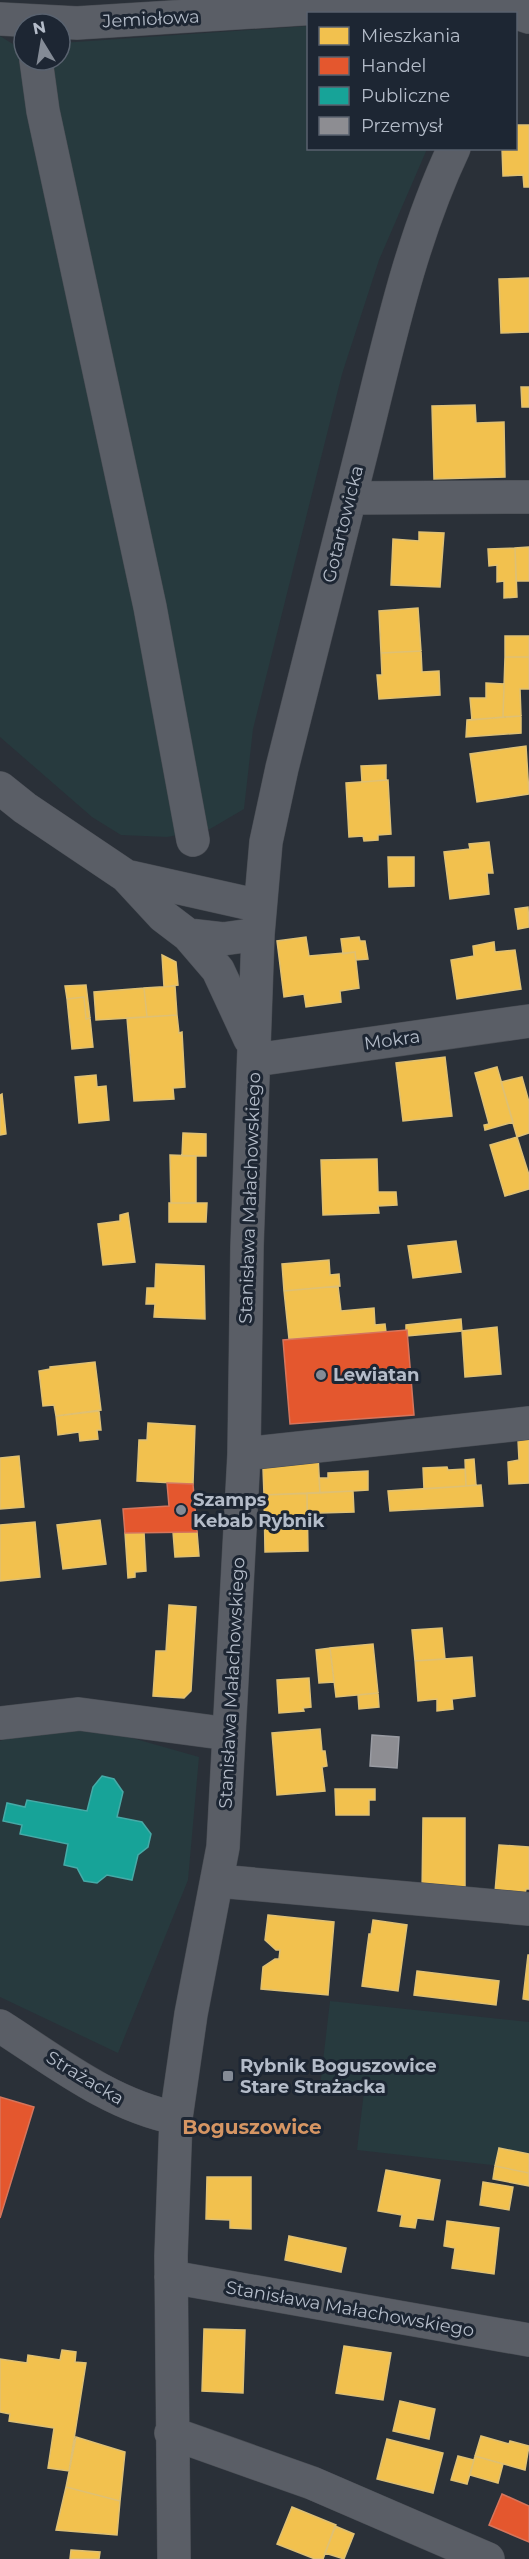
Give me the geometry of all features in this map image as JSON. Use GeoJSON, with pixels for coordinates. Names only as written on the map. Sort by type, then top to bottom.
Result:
{"type":"FeatureCollection","features":[{"type":"Feature","properties":{"kind":"street","name":"Jemiołowa"},"geometry":{"type":"LineString","coordinates":[[79,11],[445,0]]}},
{"type":"Feature","properties":{"kind":"street"},"geometry":{"type":"LineString","coordinates":[[449,0],[487,3],[516,12]]}},
{"type":"Feature","properties":{"kind":"street"},"geometry":{"type":"LineString","coordinates":[[517,35],[529,16]]}},
{"type":"Feature","properties":{"kind":"street"},"geometry":{"type":"LineString","coordinates":[[38,72],[43,111],[150,607],[193,840]]}},
{"type":"Feature","properties":{"kind":"street","name":"Gotartowicka"},"geometry":{"type":"LineString","coordinates":[[259,920],[270,820],[350,498],[408,269],[430,203],[453,150]]}},
{"type":"Feature","properties":{"kind":"street"},"geometry":{"type":"LineString","coordinates":[[350,498],[529,497]]}},
{"type":"Feature","properties":{"kind":"street"},"geometry":{"type":"LineString","coordinates":[[0,788],[25,808],[126,876],[163,916],[188,935],[218,970],[255,1054]]}},
{"type":"Feature","properties":{"kind":"street"},"geometry":{"type":"LineString","coordinates":[[126,876],[259,920]]}},
{"type":"Feature","properties":{"kind":"street"},"geometry":{"type":"LineString","coordinates":[[188,935],[223,939],[259,920]]}},
{"type":"Feature","properties":{"kind":"street","name":"Stanisława Małachowskiego"},"geometry":{"type":"LineString","coordinates":[[174,2559],[171,2277],[176,2118],[191,2014],[223,1847],[244,1454],[247,1247],[259,920]]}},
{"type":"Feature","properties":{"kind":"street","name":"Mokra"},"geometry":{"type":"LineString","coordinates":[[255,1054],[529,1021]]}},
{"type":"Feature","properties":{"kind":"street"},"geometry":{"type":"LineString","coordinates":[[244,1454],[529,1423]]}},
{"type":"Feature","properties":{"kind":"street"},"geometry":{"type":"LineString","coordinates":[[0,1723],[79,1714],[229,1734]]}},
{"type":"Feature","properties":{"kind":"street"},"geometry":{"type":"LineString","coordinates":[[218,1881],[529,1909]]}},
{"type":"Feature","properties":{"kind":"street","name":"Strażacka"},"geometry":{"type":"LineString","coordinates":[[0,2026],[112,2096],[140,2109],[176,2118]]}},
{"type":"Feature","properties":{"kind":"street","name":"Stanisława Małachowskiego"},"geometry":{"type":"LineString","coordinates":[[171,2277],[529,2340]]}},
{"type":"Feature","properties":{"kind":"street"},"geometry":{"type":"LineString","coordinates":[[171,2433],[312,2483],[488,2559]]}},
{"type":"Feature","properties":{"kind":"green space"},"geometry":{"type":"Polygon","coordinates":[[[307,26],[307,150],[427,150],[379,260],[342,374],[253,729],[244,809],[210,829],[167,837],[121,835],[92,817],[0,737],[0,36],[12,44],[12,72],[72,72],[72,42],[307,26]]]}},
{"type":"Feature","properties":{"kind":"green space"},"geometry":{"type":"Polygon","coordinates":[[[97,1728],[199,1757],[188,1880],[118,2053],[0,1997],[0,1741],[24,1732],[97,1728]]]}},
{"type":"Feature","properties":{"kind":"green space"},"geometry":{"type":"Polygon","coordinates":[[[330,2001],[529,2022],[529,2169],[357,2150],[364,2092],[320,2087],[330,2001]]]}},
{"type":"Feature","properties":{"kind":"building: Mieszkania"},"geometry":{"type":"Polygon","coordinates":[[[517,125],[529,125],[529,187],[524,187],[523,175],[503,176],[502,150],[517,150],[517,125]]]}},
{"type":"Feature","properties":{"kind":"building: Mieszkania"},"geometry":{"type":"Polygon","coordinates":[[[529,278],[529,332],[501,333],[499,279],[529,278]]]}},
{"type":"Feature","properties":{"kind":"building: Mieszkania"},"geometry":{"type":"Polygon","coordinates":[[[521,387],[529,387],[529,407],[522,407],[521,387]]]}},
{"type":"Feature","properties":{"kind":"building: Mieszkania"},"geometry":{"type":"Polygon","coordinates":[[[475,405],[476,423],[504,422],[505,477],[434,479],[432,406],[475,405]]]}},
{"type":"Feature","properties":{"kind":"building: Mieszkania"},"geometry":{"type":"Polygon","coordinates":[[[419,532],[444,533],[440,587],[391,585],[393,539],[419,541],[419,532]]]}},
{"type":"Feature","properties":{"kind":"building: Mieszkania"},"geometry":{"type":"Polygon","coordinates":[[[529,547],[529,581],[516,581],[515,548],[529,547]]]}},
{"type":"Feature","properties":{"kind":"building: Mieszkania"},"geometry":{"type":"Polygon","coordinates":[[[515,548],[517,597],[504,598],[504,581],[497,582],[497,565],[489,566],[488,549],[515,548]]]}},
{"type":"Feature","properties":{"kind":"building: Mieszkania"},"geometry":{"type":"Polygon","coordinates":[[[418,608],[421,651],[381,653],[379,611],[418,608]]]}},
{"type":"Feature","properties":{"kind":"building: Mieszkania"},"geometry":{"type":"Polygon","coordinates":[[[505,636],[529,636],[529,657],[505,657],[505,636]]]}},
{"type":"Feature","properties":{"kind":"building: Mieszkania"},"geometry":{"type":"Polygon","coordinates":[[[421,651],[422,672],[439,671],[440,695],[379,699],[377,675],[382,675],[381,653],[421,651]]]}},
{"type":"Feature","properties":{"kind":"building: Mieszkania"},"geometry":{"type":"Polygon","coordinates":[[[505,657],[529,657],[529,689],[520,689],[521,716],[503,717],[505,657]]]}},
{"type":"Feature","properties":{"kind":"building: Mieszkania"},"geometry":{"type":"Polygon","coordinates":[[[486,683],[504,684],[503,717],[472,720],[470,698],[486,698],[486,683]]]}},
{"type":"Feature","properties":{"kind":"building: Mieszkania"},"geometry":{"type":"Polygon","coordinates":[[[521,716],[521,733],[466,737],[467,720],[521,716]]]}},
{"type":"Feature","properties":{"kind":"building: Mieszkania"},"geometry":{"type":"Polygon","coordinates":[[[526,746],[529,794],[477,802],[470,754],[526,746]]]}},
{"type":"Feature","properties":{"kind":"building: Mieszkania"},"geometry":{"type":"Polygon","coordinates":[[[386,765],[386,780],[362,782],[361,766],[386,765]]]}},
{"type":"Feature","properties":{"kind":"building: Mieszkania"},"geometry":{"type":"Polygon","coordinates":[[[388,780],[391,834],[378,835],[378,840],[364,841],[363,836],[349,837],[346,783],[388,780]]]}},
{"type":"Feature","properties":{"kind":"building: Mieszkania"},"geometry":{"type":"Polygon","coordinates":[[[489,842],[493,873],[487,873],[489,894],[450,899],[444,852],[470,849],[469,844],[489,842]]]}},
{"type":"Feature","properties":{"kind":"building: Mieszkania"},"geometry":{"type":"Polygon","coordinates":[[[388,857],[414,857],[414,886],[389,887],[388,857]]]}},
{"type":"Feature","properties":{"kind":"building: Mieszkania"},"geometry":{"type":"Polygon","coordinates":[[[528,907],[529,927],[518,929],[515,909],[528,907]]]}},
{"type":"Feature","properties":{"kind":"building: Mieszkania"},"geometry":{"type":"Polygon","coordinates":[[[306,937],[309,956],[355,952],[359,988],[340,991],[341,1002],[306,1007],[304,994],[284,997],[277,941],[306,937]]]}},
{"type":"Feature","properties":{"kind":"building: Mieszkania"},"geometry":{"type":"Polygon","coordinates":[[[359,937],[360,941],[365,941],[368,959],[356,960],[355,952],[343,954],[341,939],[359,937]]]}},
{"type":"Feature","properties":{"kind":"building: Mieszkania"},"geometry":{"type":"Polygon","coordinates":[[[494,942],[495,952],[515,950],[521,989],[457,999],[451,960],[474,956],[473,946],[494,942]]]}},
{"type":"Feature","properties":{"kind":"building: Mieszkania"},"geometry":{"type":"Polygon","coordinates":[[[162,955],[176,962],[178,985],[164,987],[162,955]]]}},
{"type":"Feature","properties":{"kind":"building: Mieszkania"},"geometry":{"type":"Polygon","coordinates":[[[86,985],[90,1018],[86,1019],[84,997],[67,999],[65,986],[86,985]]]}},
{"type":"Feature","properties":{"kind":"building: Mieszkania"},"geometry":{"type":"Polygon","coordinates":[[[175,986],[177,1015],[147,1017],[144,988],[175,986]]]}},
{"type":"Feature","properties":{"kind":"building: Mieszkania"},"geometry":{"type":"Polygon","coordinates":[[[144,988],[147,1017],[96,1020],[94,992],[144,988]]]}},
{"type":"Feature","properties":{"kind":"building: Mieszkania"},"geometry":{"type":"Polygon","coordinates":[[[84,997],[86,1019],[90,1018],[93,1047],[72,1049],[67,999],[84,997]]]}},
{"type":"Feature","properties":{"kind":"building: Mieszkania"},"geometry":{"type":"Polygon","coordinates":[[[177,1015],[179,1033],[182,1032],[185,1087],[173,1088],[174,1099],[134,1101],[127,1018],[177,1015]]]}},
{"type":"Feature","properties":{"kind":"building: Mieszkania"},"geometry":{"type":"Polygon","coordinates":[[[445,1057],[452,1116],[403,1121],[396,1063],[445,1057]]]}},
{"type":"Feature","properties":{"kind":"building: Mieszkania"},"geometry":{"type":"Polygon","coordinates":[[[497,1067],[513,1122],[485,1130],[484,1125],[489,1124],[475,1073],[497,1067]]]}},
{"type":"Feature","properties":{"kind":"building: Mieszkania"},"geometry":{"type":"Polygon","coordinates":[[[96,1075],[97,1087],[106,1086],[109,1120],[79,1123],[75,1077],[96,1075]]]}},
{"type":"Feature","properties":{"kind":"building: Mieszkania"},"geometry":{"type":"Polygon","coordinates":[[[522,1077],[529,1102],[529,1133],[517,1137],[501,1082],[522,1077]]]}},
{"type":"Feature","properties":{"kind":"building: Mieszkania"},"geometry":{"type":"Polygon","coordinates":[[[2,1094],[6,1134],[0,1135],[0,1095],[2,1094]]]}},
{"type":"Feature","properties":{"kind":"building: Mieszkania"},"geometry":{"type":"Polygon","coordinates":[[[183,1133],[206,1134],[206,1156],[182,1156],[183,1133]]]}},
{"type":"Feature","properties":{"kind":"building: Mieszkania"},"geometry":{"type":"Polygon","coordinates":[[[517,1137],[529,1175],[529,1189],[505,1196],[490,1145],[517,1137]]]}},
{"type":"Feature","properties":{"kind":"building: Mieszkania"},"geometry":{"type":"Polygon","coordinates":[[[170,1155],[196,1156],[196,1203],[171,1203],[170,1155]]]}},
{"type":"Feature","properties":{"kind":"building: Mieszkania"},"geometry":{"type":"Polygon","coordinates":[[[377,1159],[378,1192],[396,1192],[397,1205],[378,1206],[379,1213],[323,1215],[321,1160],[377,1159]]]}},
{"type":"Feature","properties":{"kind":"building: Mieszkania"},"geometry":{"type":"Polygon","coordinates":[[[169,1203],[207,1203],[206,1222],[169,1222],[169,1203]]]}},
{"type":"Feature","properties":{"kind":"building: Mieszkania"},"geometry":{"type":"Polygon","coordinates":[[[128,1213],[135,1262],[103,1265],[98,1224],[120,1221],[120,1215],[128,1213]]]}},
{"type":"Feature","properties":{"kind":"building: Mieszkania"},"geometry":{"type":"Polygon","coordinates":[[[456,1241],[461,1272],[413,1278],[408,1246],[456,1241]]]}},
{"type":"Feature","properties":{"kind":"building: Mieszkania"},"geometry":{"type":"Polygon","coordinates":[[[329,1260],[330,1275],[339,1274],[340,1286],[284,1291],[282,1264],[329,1260]]]}},
{"type":"Feature","properties":{"kind":"building: Mieszkania"},"geometry":{"type":"Polygon","coordinates":[[[156,1264],[204,1266],[205,1319],[154,1317],[155,1304],[146,1304],[147,1288],[155,1288],[156,1264]]]}},
{"type":"Feature","properties":{"kind":"building: Mieszkania"},"geometry":{"type":"Polygon","coordinates":[[[338,1286],[341,1311],[374,1308],[375,1325],[385,1324],[386,1332],[289,1339],[284,1291],[338,1286]]]}},
{"type":"Feature","properties":{"kind":"building: Mieszkania"},"geometry":{"type":"Polygon","coordinates":[[[461,1319],[462,1331],[407,1336],[406,1325],[461,1319]]]}},
{"type":"Feature","properties":{"kind":"building: Mieszkania"},"geometry":{"type":"Polygon","coordinates":[[[497,1327],[501,1374],[465,1377],[462,1331],[497,1327]]]}},
{"type":"Feature","properties":{"kind":"building: Mieszkania"},"geometry":{"type":"Polygon","coordinates":[[[95,1362],[101,1410],[56,1416],[54,1405],[43,1406],[39,1371],[50,1369],[50,1367],[95,1362]]]}},
{"type":"Feature","properties":{"kind":"building: Mieszkania"},"geometry":{"type":"Polygon","coordinates":[[[99,1411],[101,1430],[97,1430],[98,1439],[80,1441],[79,1432],[58,1435],[56,1416],[99,1411]]]}},
{"type":"Feature","properties":{"kind":"building: Mieszkania"},"geometry":{"type":"Polygon","coordinates":[[[148,1423],[195,1426],[193,1484],[137,1481],[139,1440],[147,1440],[148,1423]]]}},
{"type":"Feature","properties":{"kind":"building: Mieszkania"},"geometry":{"type":"Polygon","coordinates":[[[529,1439],[529,1483],[509,1484],[508,1462],[519,1460],[518,1440],[529,1439]]]}},
{"type":"Feature","properties":{"kind":"building: Mieszkania"},"geometry":{"type":"Polygon","coordinates":[[[262,1442],[318,1455],[320,1493],[264,1495],[262,1442]]]}},
{"type":"Feature","properties":{"kind":"building: Mieszkania"},"geometry":{"type":"Polygon","coordinates":[[[19,1456],[24,1507],[0,1509],[0,1458],[19,1456]]]}},
{"type":"Feature","properties":{"kind":"building: Mieszkania"},"geometry":{"type":"Polygon","coordinates":[[[474,1459],[476,1485],[466,1486],[465,1460],[474,1459]]]}},
{"type":"Feature","properties":{"kind":"building: Mieszkania"},"geometry":{"type":"Polygon","coordinates":[[[447,1467],[448,1470],[465,1469],[466,1486],[424,1489],[423,1468],[447,1467]]]}},
{"type":"Feature","properties":{"kind":"building: Mieszkania"},"geometry":{"type":"Polygon","coordinates":[[[368,1471],[368,1490],[320,1493],[319,1478],[328,1478],[328,1473],[368,1471]]]}},
{"type":"Feature","properties":{"kind":"building: Mieszkania"},"geometry":{"type":"Polygon","coordinates":[[[481,1485],[483,1506],[390,1511],[388,1491],[481,1485]]]}},
{"type":"Feature","properties":{"kind":"building: Mieszkania"},"geometry":{"type":"Polygon","coordinates":[[[353,1491],[354,1512],[320,1513],[307,1510],[307,1493],[353,1491]]]}},
{"type":"Feature","properties":{"kind":"building: Mieszkania"},"geometry":{"type":"Polygon","coordinates":[[[307,1493],[308,1551],[265,1552],[264,1495],[307,1493]]]}},
{"type":"Feature","properties":{"kind":"building: Mieszkania"},"geometry":{"type":"Polygon","coordinates":[[[100,1520],[106,1564],[63,1569],[57,1525],[100,1520]]]}},
{"type":"Feature","properties":{"kind":"building: Mieszkania"},"geometry":{"type":"Polygon","coordinates":[[[35,1522],[40,1577],[0,1581],[0,1525],[35,1522]]]}},
{"type":"Feature","properties":{"kind":"building: Mieszkania"},"geometry":{"type":"Polygon","coordinates":[[[144,1532],[146,1571],[135,1572],[135,1577],[128,1578],[125,1533],[144,1532]]]}},
{"type":"Feature","properties":{"kind":"building: Mieszkania"},"geometry":{"type":"Polygon","coordinates":[[[173,1532],[197,1532],[199,1556],[175,1557],[173,1532]]]}},
{"type":"Feature","properties":{"kind":"building: Mieszkania"},"geometry":{"type":"Polygon","coordinates":[[[169,1605],[196,1607],[191,1691],[184,1698],[153,1696],[156,1651],[166,1651],[169,1605]]]}},
{"type":"Feature","properties":{"kind":"building: Mieszkania"},"geometry":{"type":"Polygon","coordinates":[[[442,1628],[445,1659],[415,1661],[412,1630],[442,1628]]]}},
{"type":"Feature","properties":{"kind":"building: Mieszkania"},"geometry":{"type":"Polygon","coordinates":[[[373,1644],[378,1693],[336,1697],[330,1648],[373,1644]]]}},
{"type":"Feature","properties":{"kind":"building: Mieszkania"},"geometry":{"type":"Polygon","coordinates":[[[330,1648],[334,1682],[319,1683],[316,1650],[330,1648]]]}},
{"type":"Feature","properties":{"kind":"building: Mieszkania"},"geometry":{"type":"Polygon","coordinates":[[[472,1657],[475,1696],[452,1699],[453,1709],[437,1711],[437,1699],[418,1701],[415,1661],[472,1657]]]}},
{"type":"Feature","properties":{"kind":"building: Mieszkania"},"geometry":{"type":"Polygon","coordinates":[[[309,1678],[311,1707],[303,1708],[304,1711],[279,1713],[277,1680],[309,1678]]]}},
{"type":"Feature","properties":{"kind":"building: Mieszkania"},"geometry":{"type":"Polygon","coordinates":[[[378,1693],[379,1707],[359,1709],[358,1695],[378,1693]]]}},
{"type":"Feature","properties":{"kind":"building: Mieszkania"},"geometry":{"type":"Polygon","coordinates":[[[320,1729],[322,1751],[325,1751],[327,1766],[322,1767],[325,1791],[277,1795],[272,1733],[320,1729]]]}},
{"type":"Feature","properties":{"kind":"building: Mieszkania"},"geometry":{"type":"Polygon","coordinates":[[[335,1789],[375,1789],[375,1800],[369,1800],[369,1815],[336,1815],[335,1789]]]}},
{"type":"Feature","properties":{"kind":"building: Mieszkania"},"geometry":{"type":"Polygon","coordinates":[[[423,1818],[465,1818],[465,1895],[422,1895],[423,1818]]]}},
{"type":"Feature","properties":{"kind":"building: Mieszkania"},"geometry":{"type":"Polygon","coordinates":[[[499,1845],[529,1847],[529,1889],[526,1889],[525,1894],[495,1892],[499,1845]]]}},
{"type":"Feature","properties":{"kind":"building: Mieszkania"},"geometry":{"type":"Polygon","coordinates":[[[268,1915],[334,1922],[328,1995],[261,1989],[263,1967],[279,1959],[280,1950],[276,1950],[265,1940],[268,1915]]]}},
{"type":"Feature","properties":{"kind":"building: Mieszkania"},"geometry":{"type":"Polygon","coordinates":[[[373,1920],[407,1925],[398,1991],[362,1986],[373,1920]]]}},
{"type":"Feature","properties":{"kind":"building: Mieszkania"},"geometry":{"type":"Polygon","coordinates":[[[529,1955],[529,2000],[523,1999],[529,1955]]]}},
{"type":"Feature","properties":{"kind":"building: Mieszkania"},"geometry":{"type":"Polygon","coordinates":[[[417,1971],[499,1981],[496,2005],[414,1995],[417,1971]]]}},
{"type":"Feature","properties":{"kind":"building: Mieszkania"},"geometry":{"type":"Polygon","coordinates":[[[499,2148],[529,2154],[529,2173],[495,2166],[499,2148]]]}},
{"type":"Feature","properties":{"kind":"building: Mieszkania"},"geometry":{"type":"Polygon","coordinates":[[[495,2166],[529,2173],[529,2186],[493,2179],[495,2166]]]}},
{"type":"Feature","properties":{"kind":"building: Mieszkania"},"geometry":{"type":"Polygon","coordinates":[[[386,2170],[440,2180],[433,2220],[417,2218],[415,2228],[400,2226],[402,2215],[378,2211],[386,2170]]]}},
{"type":"Feature","properties":{"kind":"building: Mieszkania"},"geometry":{"type":"Polygon","coordinates":[[[207,2177],[251,2177],[251,2229],[230,2228],[230,2220],[206,2219],[207,2177]]]}},
{"type":"Feature","properties":{"kind":"building: Mieszkania"},"geometry":{"type":"Polygon","coordinates":[[[483,2182],[513,2187],[509,2210],[480,2205],[483,2182]]]}},
{"type":"Feature","properties":{"kind":"building: Mieszkania"},"geometry":{"type":"Polygon","coordinates":[[[447,2221],[499,2228],[494,2274],[452,2268],[455,2248],[444,2246],[447,2221]]]}},
{"type":"Feature","properties":{"kind":"building: Mieszkania"},"geometry":{"type":"Polygon","coordinates":[[[289,2236],[346,2248],[341,2272],[285,2260],[289,2236]]]}},
{"type":"Feature","properties":{"kind":"building: Mieszkania"},"geometry":{"type":"Polygon","coordinates":[[[204,2329],[245,2330],[243,2393],[202,2391],[204,2329]]]}},
{"type":"Feature","properties":{"kind":"building: Mieszkania"},"geometry":{"type":"Polygon","coordinates":[[[344,2346],[391,2353],[383,2400],[336,2393],[344,2346]]]}},
{"type":"Feature","properties":{"kind":"building: Mieszkania"},"geometry":{"type":"Polygon","coordinates":[[[62,2350],[76,2352],[75,2362],[86,2363],[69,2471],[48,2468],[54,2428],[9,2421],[10,2414],[0,2412],[0,2359],[27,2363],[28,2355],[60,2360],[62,2350]]]}},
{"type":"Feature","properties":{"kind":"building: Mieszkania"},"geometry":{"type":"Polygon","coordinates":[[[400,2401],[435,2409],[429,2439],[393,2431],[400,2401]]]}},
{"type":"Feature","properties":{"kind":"building: Mieszkania"},"geometry":{"type":"Polygon","coordinates":[[[481,2436],[509,2444],[510,2441],[529,2446],[525,2470],[475,2456],[481,2436]]]}},
{"type":"Feature","properties":{"kind":"building: Mieszkania"},"geometry":{"type":"Polygon","coordinates":[[[76,2437],[125,2452],[120,2501],[66,2487],[76,2437]]]}},
{"type":"Feature","properties":{"kind":"building: Mieszkania"},"geometry":{"type":"Polygon","coordinates":[[[387,2439],[443,2453],[433,2493],[377,2479],[387,2439]]]}},
{"type":"Feature","properties":{"kind":"building: Mieszkania"},"geometry":{"type":"Polygon","coordinates":[[[458,2456],[474,2460],[467,2484],[451,2480],[458,2456]]]}},
{"type":"Feature","properties":{"kind":"building: Mieszkania"},"geometry":{"type":"Polygon","coordinates":[[[475,2456],[503,2464],[498,2483],[470,2475],[475,2456]]]}},
{"type":"Feature","properties":{"kind":"building: Mieszkania"},"geometry":{"type":"Polygon","coordinates":[[[66,2487],[120,2501],[117,2535],[56,2530],[66,2487]]]}},
{"type":"Feature","properties":{"kind":"building: Mieszkania"},"geometry":{"type":"Polygon","coordinates":[[[292,2507],[336,2525],[323,2559],[315,2559],[277,2544],[292,2507]]]}},
{"type":"Feature","properties":{"kind":"building: Mieszkania"},"geometry":{"type":"Polygon","coordinates":[[[335,2526],[354,2534],[344,2559],[325,2553],[335,2526]]]}},
{"type":"Feature","properties":{"kind":"building: Mieszkania"},"geometry":{"type":"Polygon","coordinates":[[[71,2550],[100,2552],[99,2559],[70,2559],[71,2550]]]}},
{"type":"Feature","properties":{"kind":"building: Handel"},"geometry":{"type":"Polygon","coordinates":[[[407,1330],[414,1415],[290,1424],[283,1340],[407,1330]]]}},
{"type":"Feature","properties":{"kind":"building: Handel"},"geometry":{"type":"Polygon","coordinates":[[[167,1483],[193,1484],[197,1532],[125,1533],[123,1509],[169,1506],[167,1483]]]}},
{"type":"Feature","properties":{"kind":"building: Handel"},"geometry":{"type":"Polygon","coordinates":[[[0,2097],[34,2107],[0,2218],[0,2097]]]}},
{"type":"Feature","properties":{"kind":"building: Handel"},"geometry":{"type":"Polygon","coordinates":[[[502,2494],[529,2506],[529,2542],[489,2525],[502,2494]]]}},
{"type":"Feature","properties":{"kind":"building: Publiczne"},"geometry":{"type":"Polygon","coordinates":[[[102,1776],[114,1779],[123,1792],[117,1817],[142,1822],[151,1834],[148,1847],[138,1855],[132,1880],[107,1875],[97,1883],[84,1881],[77,1868],[64,1865],[68,1844],[20,1834],[22,1825],[3,1821],[7,1803],[25,1807],[27,1800],[87,1811],[93,1787],[102,1776]]]}},
{"type":"Feature","properties":{"kind":"building: Przemysł"},"geometry":{"type":"Polygon","coordinates":[[[372,1735],[399,1737],[397,1768],[370,1766],[372,1735]]]}},
{"type":"Feature","properties":{"kind":"place","name":"Lewiatan"},"geometry":{"type":"Point","coordinates":[321,1375]}},
{"type":"Feature","properties":{"kind":"place","name":"Szamps Kebab Rybnik"},"geometry":{"type":"Point","coordinates":[181,1510]}},
{"type":"Feature","properties":{"kind":"place","name":"Rybnik Boguszowice Stare Strażacka"},"geometry":{"type":"Point","coordinates":[228,2076]}},
{"type":"Feature","properties":{"kind":"district","name":"Boguszowice"},"geometry":{"type":"Point","coordinates":[252,2127]}}]}
